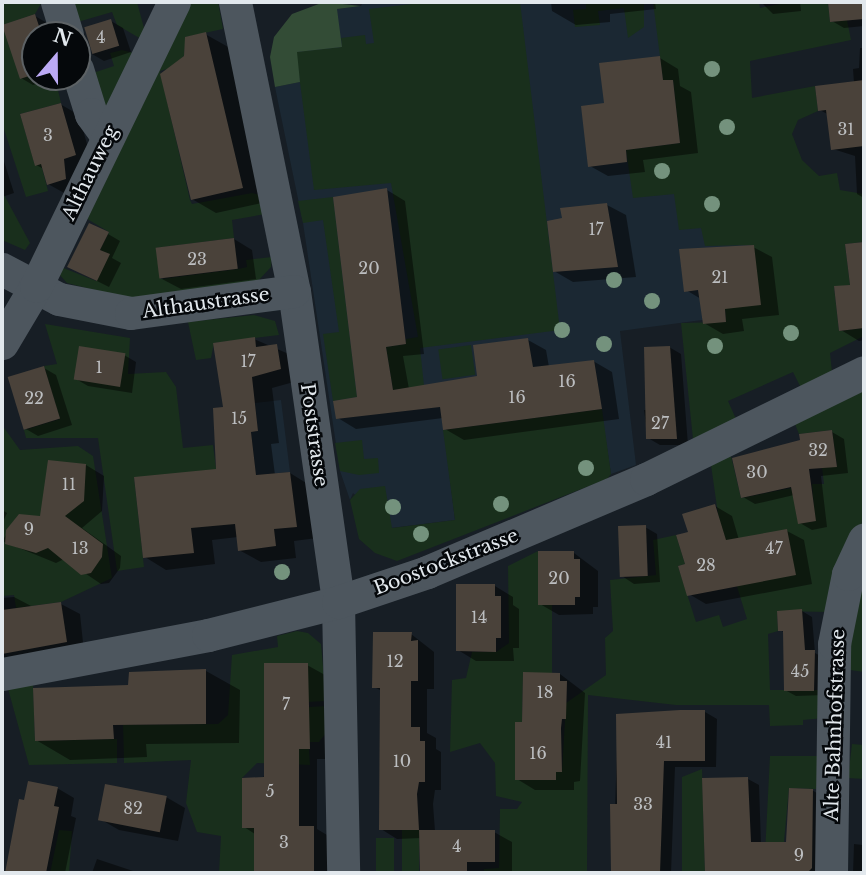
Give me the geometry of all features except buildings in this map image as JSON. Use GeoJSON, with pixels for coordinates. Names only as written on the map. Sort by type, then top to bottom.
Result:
{"type":"FeatureCollection","features":[{"type":"Feature","properties":{"kind":"street"},"geometry":{"type":"LineString","coordinates":[[57,2],[63,21]]}},
{"type":"Feature","properties":{"kind":"street","name":"Althauweg"},"geometry":{"type":"LineString","coordinates":[[2,343],[36,286],[174,2]]}},
{"type":"Feature","properties":{"kind":"street","name":"Poststrasse"},"geometry":{"type":"LineString","coordinates":[[237,2],[294,291],[338,602],[343,873]]}},
{"type":"Feature","properties":{"kind":"street"},"geometry":{"type":"LineString","coordinates":[[84,91],[91,114],[107,136]]}},
{"type":"Feature","properties":{"kind":"street","name":"Althaustrasse"},"geometry":{"type":"LineString","coordinates":[[2,269],[59,299],[131,313],[294,291]]}},
{"type":"Feature","properties":{"kind":"street","name":"Boostockstrasse"},"geometry":{"type":"LineString","coordinates":[[2,674],[107,657],[338,602],[556,518],[864,372]]}},
{"type":"Feature","properties":{"kind":"street","name":"Alte Bahnhofstrasse"},"geometry":{"type":"LineString","coordinates":[[831,873],[834,644],[848,574],[864,540]]}},
{"type":"Feature","properties":{"kind":"shaded area"},"geometry":{"type":"Polygon","coordinates":[[[363,2],[736,2],[754,245],[725,310],[726,322],[702,320],[620,331],[636,465],[611,474],[601,409],[444,430],[455,520],[391,528],[353,493],[350,500],[340,471],[303,223],[275,87],[300,82],[296,52],[337,9],[361,6],[363,2]]]}},
{"type":"Feature","properties":{"kind":"shaded area"},"geometry":{"type":"Polygon","coordinates":[[[281,400],[290,472],[256,475],[251,432],[258,431],[255,403],[281,400]]]}},
{"type":"Feature","properties":{"kind":"green space"},"geometry":{"type":"Polygon","coordinates":[[[2,2],[42,2],[35,14],[3,25],[21,78],[21,91],[58,91],[61,103],[20,114],[35,165],[41,164],[48,191],[26,197],[2,123],[2,2]]]}},
{"type":"Feature","properties":{"kind":"green space"},"geometry":{"type":"Polygon","coordinates":[[[66,2],[137,2],[148,43],[117,25],[112,12],[81,21],[70,21],[66,2]]]}},
{"type":"Feature","properties":{"kind":"green space"},"geometry":{"type":"Polygon","coordinates":[[[187,2],[218,2],[223,29],[186,37],[184,56],[174,67],[160,71],[190,200],[192,204],[252,193],[260,195],[265,214],[232,220],[234,238],[156,248],[161,279],[238,269],[247,267],[246,260],[272,257],[271,267],[257,282],[130,299],[67,283],[58,273],[61,267],[96,281],[109,254],[100,250],[109,232],[79,214],[187,2]]]}},
{"type":"Feature","properties":{"kind":"green space"},"geometry":{"type":"Polygon","coordinates":[[[324,2],[361,6],[337,9],[342,47],[297,52],[300,82],[275,87],[270,57],[274,37],[292,14],[324,2]]]}},
{"type":"Feature","properties":{"kind":"green space"},"geometry":{"type":"Polygon","coordinates":[[[429,2],[520,2],[560,330],[420,348],[424,386],[393,390],[386,347],[406,344],[406,339],[418,337],[391,183],[314,190],[296,52],[342,47],[341,38],[365,35],[366,44],[374,43],[369,9],[429,2]]]}},
{"type":"Feature","properties":{"kind":"green space"},"geometry":{"type":"Polygon","coordinates":[[[586,2],[644,2],[644,27],[628,38],[624,8],[598,11],[600,25],[575,27],[573,10],[586,9],[586,2]]]}},
{"type":"Feature","properties":{"kind":"green space"},"geometry":{"type":"Polygon","coordinates":[[[653,2],[759,2],[760,8],[789,2],[828,2],[830,22],[847,20],[851,40],[750,61],[752,98],[815,86],[818,111],[798,120],[792,134],[802,160],[819,176],[837,173],[840,190],[864,194],[864,242],[845,244],[850,285],[834,287],[839,331],[864,328],[864,336],[830,353],[832,372],[802,390],[793,372],[728,401],[736,419],[693,439],[681,323],[726,322],[725,309],[754,245],[705,246],[701,228],[679,230],[674,194],[633,198],[626,150],[680,143],[673,80],[663,80],[653,2]]]}},
{"type":"Feature","properties":{"kind":"green space"},"geometry":{"type":"Polygon","coordinates":[[[122,50],[142,55],[105,111],[91,74],[114,66],[110,53],[122,50]]]}},
{"type":"Feature","properties":{"kind":"green space"},"geometry":{"type":"Polygon","coordinates":[[[2,191],[30,243],[25,250],[2,240],[2,191]]]}},
{"type":"Feature","properties":{"kind":"green space"},"geometry":{"type":"Polygon","coordinates":[[[333,197],[357,397],[333,401],[323,334],[339,332],[323,220],[303,223],[298,201],[333,197]]]}},
{"type":"Feature","properties":{"kind":"green space"},"geometry":{"type":"Polygon","coordinates":[[[254,315],[275,321],[279,335],[214,343],[211,358],[196,360],[188,322],[254,315]]]}},
{"type":"Feature","properties":{"kind":"green space"},"geometry":{"type":"Polygon","coordinates":[[[45,324],[130,338],[128,374],[166,372],[176,387],[183,448],[213,445],[221,507],[134,477],[144,567],[117,571],[98,438],[26,438],[24,430],[60,419],[44,366],[57,364],[45,324]]]}},
{"type":"Feature","properties":{"kind":"green space"},"geometry":{"type":"Polygon","coordinates":[[[471,345],[475,375],[442,379],[438,350],[471,345]]]}},
{"type":"Feature","properties":{"kind":"green space"},"geometry":{"type":"Polygon","coordinates":[[[864,381],[864,517],[828,612],[777,611],[778,631],[768,634],[770,690],[824,690],[824,718],[803,720],[803,725],[770,726],[769,705],[676,705],[588,695],[587,873],[484,873],[484,869],[499,868],[500,809],[517,809],[522,802],[496,796],[495,763],[480,743],[450,752],[452,680],[466,678],[472,652],[496,652],[509,643],[508,566],[538,551],[552,605],[552,673],[523,673],[522,722],[515,723],[515,780],[555,780],[556,772],[562,771],[566,703],[606,675],[605,638],[613,631],[610,580],[656,575],[653,540],[676,535],[685,564],[678,566],[696,622],[719,615],[723,627],[747,619],[721,535],[710,458],[731,456],[741,498],[791,488],[801,523],[815,521],[812,484],[824,484],[822,468],[837,466],[832,430],[799,434],[793,419],[864,381]]]}},
{"type":"Feature","properties":{"kind":"green space"},"geometry":{"type":"Polygon","coordinates":[[[602,409],[611,474],[607,479],[397,561],[375,553],[359,539],[350,500],[360,489],[385,486],[392,528],[455,520],[443,430],[602,409]]]}},
{"type":"Feature","properties":{"kind":"green space"},"geometry":{"type":"Polygon","coordinates":[[[2,425],[20,450],[78,446],[93,456],[112,578],[61,602],[16,608],[14,595],[2,596],[2,425]]]}},
{"type":"Feature","properties":{"kind":"green space"},"geometry":{"type":"Polygon","coordinates":[[[362,440],[364,459],[378,458],[379,473],[359,475],[340,471],[335,443],[362,440]]]}},
{"type":"Feature","properties":{"kind":"green space"},"geometry":{"type":"Polygon","coordinates":[[[864,569],[864,672],[843,669],[864,569]]]}},
{"type":"Feature","properties":{"kind":"green space"},"geometry":{"type":"Polygon","coordinates":[[[297,631],[308,633],[321,644],[326,701],[308,702],[307,663],[264,663],[264,749],[309,749],[310,765],[257,763],[242,778],[242,828],[254,828],[254,873],[219,873],[221,836],[197,832],[186,803],[191,760],[124,763],[123,725],[218,724],[228,715],[232,655],[278,647],[277,636],[297,631]]]}},
{"type":"Feature","properties":{"kind":"green space"},"geometry":{"type":"Polygon","coordinates":[[[33,681],[35,741],[117,739],[117,763],[29,765],[7,685],[33,681]]]}},
{"type":"Feature","properties":{"kind":"green space"},"geometry":{"type":"Polygon","coordinates":[[[326,706],[327,732],[319,742],[309,742],[309,707],[326,706]]]}},
{"type":"Feature","properties":{"kind":"green space"},"geometry":{"type":"Polygon","coordinates":[[[852,744],[864,745],[864,779],[848,778],[852,744]]]}},
{"type":"Feature","properties":{"kind":"green space"},"geometry":{"type":"Polygon","coordinates":[[[770,756],[824,756],[816,789],[789,788],[781,873],[771,873],[770,854],[765,854],[770,756]]]}},
{"type":"Feature","properties":{"kind":"green space"},"geometry":{"type":"Polygon","coordinates":[[[702,769],[705,873],[682,873],[682,777],[702,769]]]}},
{"type":"Feature","properties":{"kind":"green space"},"geometry":{"type":"Polygon","coordinates":[[[59,830],[72,831],[69,873],[50,873],[59,830]]]}},
{"type":"Feature","properties":{"kind":"green space"},"geometry":{"type":"Polygon","coordinates":[[[402,830],[419,830],[419,873],[402,873],[402,830]]]}},
{"type":"Feature","properties":{"kind":"green space"},"geometry":{"type":"Polygon","coordinates":[[[376,838],[394,838],[394,873],[376,873],[376,838]]]}}]}
